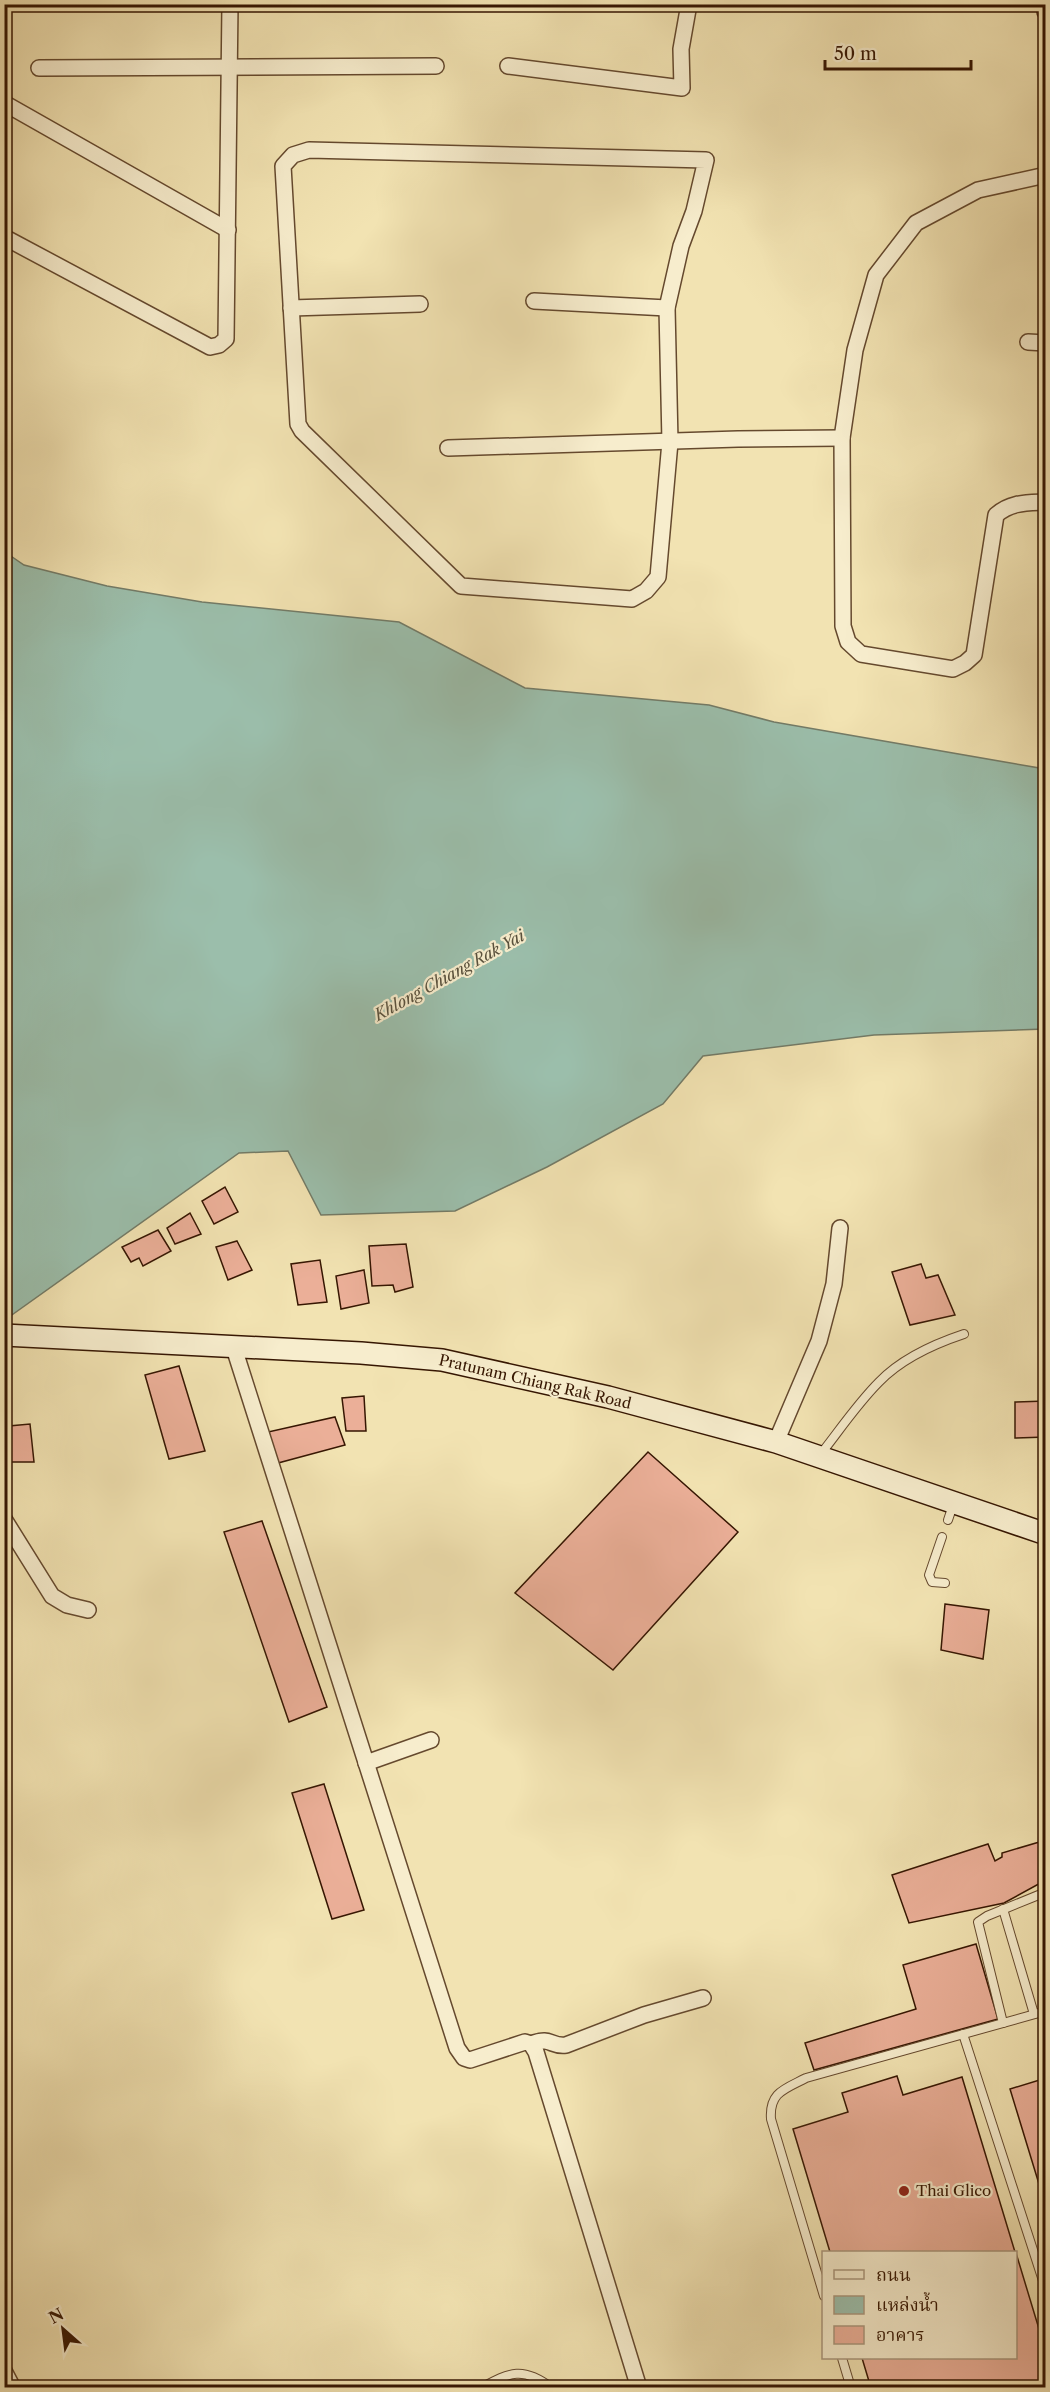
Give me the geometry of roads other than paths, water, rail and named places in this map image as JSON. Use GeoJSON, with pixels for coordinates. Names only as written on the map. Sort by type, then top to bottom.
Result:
{"type":"FeatureCollection","features":[{"type":"Feature","properties":{"kind":"street"},"geometry":{"type":"LineString","coordinates":[[4,237],[210,347],[219,345],[226,339],[230,4]]}},
{"type":"Feature","properties":{"kind":"street"},"geometry":{"type":"LineString","coordinates":[[508,66],[682,88],[681,49],[689,4]]}},
{"type":"Feature","properties":{"kind":"street"},"geometry":{"type":"LineString","coordinates":[[39,68],[436,66]]}},
{"type":"Feature","properties":{"kind":"street"},"geometry":{"type":"LineString","coordinates":[[4,103],[228,230]]}},
{"type":"Feature","properties":{"kind":"street"},"geometry":{"type":"LineString","coordinates":[[309,150],[706,160],[694,211],[681,246],[667,308],[670,442],[658,577],[646,591],[632,599],[461,586],[311,442],[298,424],[283,166],[292,155],[309,150]]}},
{"type":"Feature","properties":{"kind":"street"},"geometry":{"type":"LineString","coordinates":[[1046,175],[978,190],[916,223],[876,275],[855,350],[842,438],[843,626],[848,642],[861,654],[954,669],[965,663],[974,655],[996,515],[1006,507],[1019,503],[1046,502]]}},
{"type":"Feature","properties":{"kind":"street"},"geometry":{"type":"LineString","coordinates":[[534,301],[667,308]]}},
{"type":"Feature","properties":{"kind":"street"},"geometry":{"type":"LineString","coordinates":[[291,308],[420,304]]}},
{"type":"Feature","properties":{"kind":"street"},"geometry":{"type":"LineString","coordinates":[[1028,342],[1046,343]]}},
{"type":"Feature","properties":{"kind":"street"},"geometry":{"type":"LineString","coordinates":[[448,448],[842,438]]}},
{"type":"Feature","properties":{"kind":"street"},"geometry":{"type":"LineString","coordinates":[[776,1442],[819,1341],[834,1284],[840,1228]]}},
{"type":"Feature","properties":{"kind":"street","name":"Pratunam Chiang Rak Road"},"geometry":{"type":"LineString","coordinates":[[4,1335],[361,1353],[442,1360],[608,1397],[776,1442],[819,1456],[950,1512],[1046,1534]]}},
{"type":"Feature","properties":{"kind":"street"},"geometry":{"type":"LineString","coordinates":[[234,1348],[460,2054],[470,2060],[525,2042],[531,2044],[546,2040],[566,2045],[644,2015],[703,1998]]}},
{"type":"Feature","properties":{"kind":"street"},"geometry":{"type":"LineString","coordinates":[[4,1519],[52,1596],[67,1605],[88,1610]]}},
{"type":"Feature","properties":{"kind":"street"},"geometry":{"type":"LineString","coordinates":[[366,1763],[431,1740]]}},
{"type":"Feature","properties":{"kind":"street"},"geometry":{"type":"LineString","coordinates":[[531,2044],[536,2052],[639,2388]]}},
{"type":"Feature","properties":{"kind":"street"},"geometry":{"type":"LineString","coordinates":[[4,2371],[13,2388]]}},
{"type":"Feature","properties":{"kind":"lane"},"geometry":{"type":"LineString","coordinates":[[819,1456],[879,1382],[903,1362],[940,1342],[964,1334]]}},
{"type":"Feature","properties":{"kind":"lane"},"geometry":{"type":"LineString","coordinates":[[942,1537],[929,1575],[932,1582],[945,1583]]}},
{"type":"Feature","properties":{"kind":"lane"},"geometry":{"type":"LineString","coordinates":[[1003,2023],[978,1922],[1003,1909],[1046,1892]]}},
{"type":"Feature","properties":{"kind":"lane"},"geometry":{"type":"LineString","coordinates":[[1003,1909],[1034,2014]]}},
{"type":"Feature","properties":{"kind":"lane"},"geometry":{"type":"LineString","coordinates":[[822,2289],[773,2127],[770,2109],[777,2094],[806,2078],[1046,2011]]}},
{"type":"Feature","properties":{"kind":"lane"},"geometry":{"type":"LineString","coordinates":[[963,2034],[1046,2290]]}},
{"type":"Feature","properties":{"kind":"lane"},"geometry":{"type":"LineString","coordinates":[[842,2359],[851,2388]]}},
{"type":"Feature","properties":{"kind":"lane"},"geometry":{"type":"LineString","coordinates":[[480,2388],[503,2376],[524,2372],[540,2378],[552,2388]]}},
{"type":"Feature","properties":{"kind":"water","name":"Khlong Chiang Rak Yai"},"geometry":{"type":"Polygon","coordinates":[[[5,552],[24,565],[107,586],[202,602],[399,622],[525,688],[709,705],[774,722],[1045,769],[1045,1029],[874,1035],[703,1056],[663,1104],[547,1167],[455,1211],[321,1215],[288,1151],[239,1153],[9,1317],[5,1316],[5,552]]]}},
{"type":"Feature","properties":{"kind":"place","name":"Thai Glico"},"geometry":{"type":"Point","coordinates":[904,2191]}}]}
